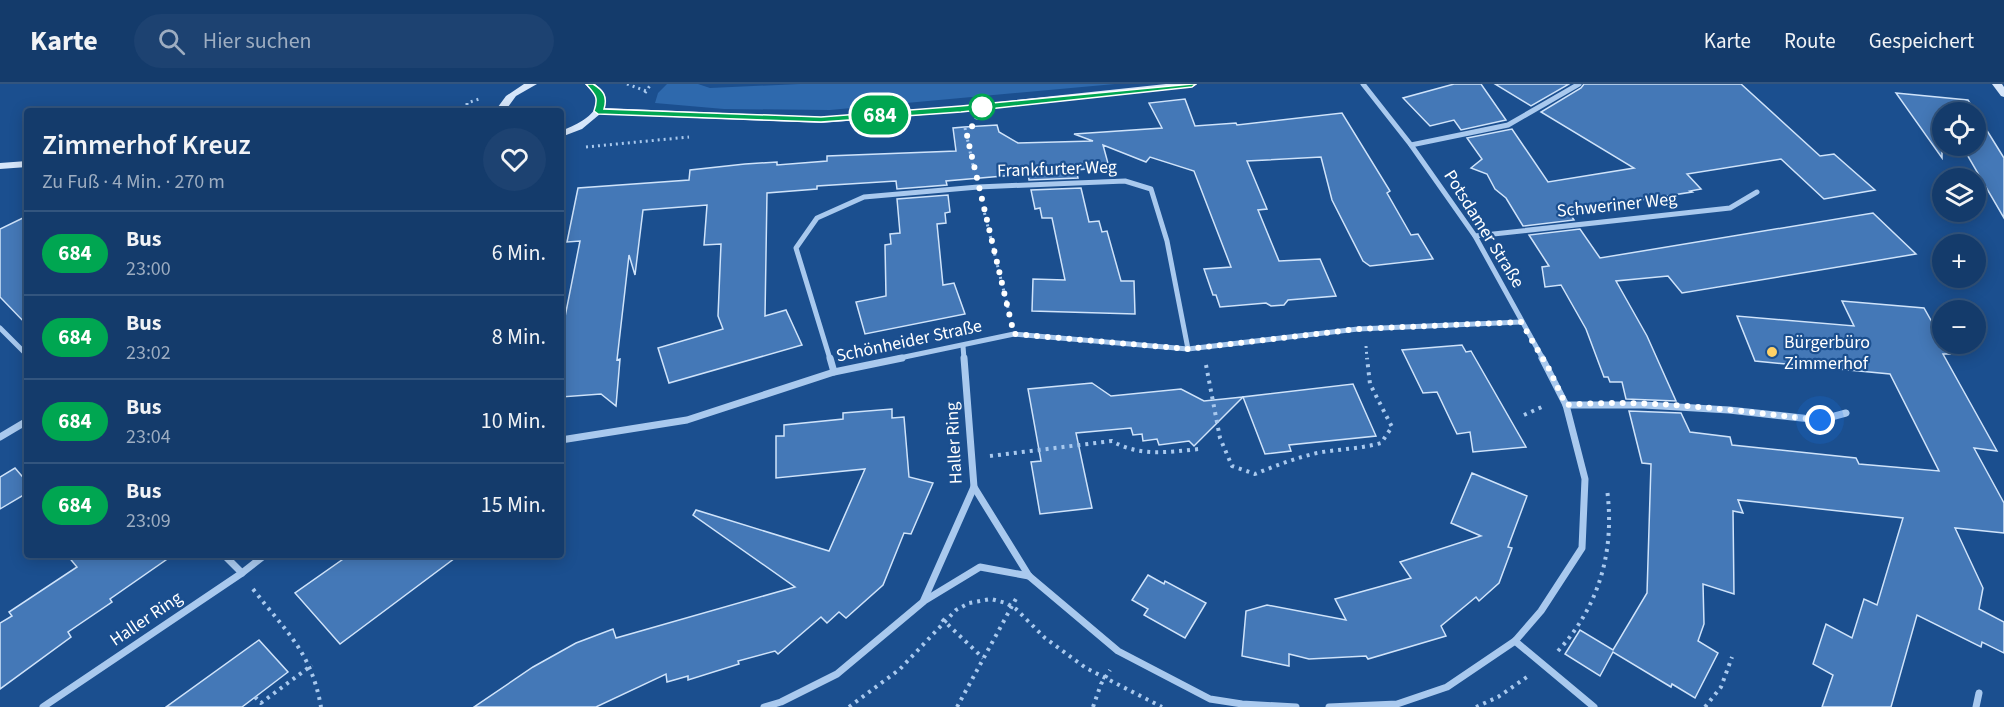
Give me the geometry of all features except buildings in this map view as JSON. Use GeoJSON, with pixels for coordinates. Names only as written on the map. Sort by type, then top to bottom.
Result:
{"type":"FeatureCollection","features":[{"type":"Feature","properties":{"kind":"street"},"geometry":{"type":"LineString","coordinates":[[502,108],[514,93],[532,84]]}},
{"type":"Feature","properties":{"kind":"street"},"geometry":{"type":"LineString","coordinates":[[564,133],[578,128],[598,111],[602,101],[600,92],[590,84]]}},
{"type":"Feature","properties":{"kind":"street"},"geometry":{"type":"LineString","coordinates":[[598,111],[821,120],[961,109],[1192,84]]}},
{"type":"Feature","properties":{"kind":"street","name":"Potsdamer Straße"},"geometry":{"type":"LineString","coordinates":[[1329,707],[1397,704],[1447,687],[1515,640],[1541,611],[1582,548],[1585,479],[1566,405],[1549,369],[1475,236],[1411,145],[1363,84]]}},
{"type":"Feature","properties":{"kind":"street"},"geometry":{"type":"LineString","coordinates":[[1411,145],[1508,125],[1579,84]]}},
{"type":"Feature","properties":{"kind":"street"},"geometry":{"type":"LineString","coordinates":[[1997,84],[2004,94]]}},
{"type":"Feature","properties":{"kind":"street"},"geometry":{"type":"LineString","coordinates":[[0,166],[24,164]]}},
{"type":"Feature","properties":{"kind":"street","name":"Frankfurter Weg"},"geometry":{"type":"LineString","coordinates":[[978,187],[1125,181],[1151,189],[1167,241],[1188,349]]}},
{"type":"Feature","properties":{"kind":"street"},"geometry":{"type":"LineString","coordinates":[[834,372],[796,248],[817,218],[864,197],[978,187]]}},
{"type":"Feature","properties":{"kind":"street","name":"Schweriner Weg"},"geometry":{"type":"LineString","coordinates":[[1475,236],[1730,208],[1757,192]]}},
{"type":"Feature","properties":{"kind":"street","name":"Schönheider Straße"},"geometry":{"type":"LineString","coordinates":[[564,440],[578,440],[687,420],[834,372],[1014,334],[1188,349],[1358,329],[1521,322]]}},
{"type":"Feature","properties":{"kind":"street"},"geometry":{"type":"LineString","coordinates":[[0,328],[24,352]]}},
{"type":"Feature","properties":{"kind":"street","name":"Haller Ring"},"geometry":{"type":"LineString","coordinates":[[923,602],[974,487],[963,346]]}},
{"type":"Feature","properties":{"kind":"street"},"geometry":{"type":"LineString","coordinates":[[1566,405],[1655,405],[1820,420],[1846,412]]}},
{"type":"Feature","properties":{"kind":"street"},"geometry":{"type":"LineString","coordinates":[[0,437],[24,423]]}},
{"type":"Feature","properties":{"kind":"street"},"geometry":{"type":"LineString","coordinates":[[974,487],[1029,576],[1124,655],[1209,703],[1296,707]]}},
{"type":"Feature","properties":{"kind":"street"},"geometry":{"type":"LineString","coordinates":[[227,558],[242,573]]}},
{"type":"Feature","properties":{"kind":"street","name":"Haller Ring"},"geometry":{"type":"LineString","coordinates":[[43,707],[261,558]]}},
{"type":"Feature","properties":{"kind":"street","name":"Haller Ring"},"geometry":{"type":"LineString","coordinates":[[764,707],[781,702],[837,674],[923,602],[980,567],[1029,576]]}},
{"type":"Feature","properties":{"kind":"street"},"geometry":{"type":"LineString","coordinates":[[1515,640],[1594,707]]}},
{"type":"Feature","properties":{"kind":"street"},"geometry":{"type":"LineString","coordinates":[[1976,707],[1979,693]]}},
{"type":"Feature","properties":{"kind":"path"},"geometry":{"type":"LineString","coordinates":[[627,84],[646,91]]}},
{"type":"Feature","properties":{"kind":"path"},"geometry":{"type":"LineString","coordinates":[[961,109],[1014,334]]}},
{"type":"Feature","properties":{"kind":"path"},"geometry":{"type":"LineString","coordinates":[[582,148],[689,137]]}},
{"type":"Feature","properties":{"kind":"path"},"geometry":{"type":"LineString","coordinates":[[1204,347],[1220,438],[1232,466],[1255,474],[1287,461],[1318,453],[1382,443],[1388,436],[1392,427],[1370,384],[1365,344],[1358,329]]}},
{"type":"Feature","properties":{"kind":"path"},"geometry":{"type":"LineString","coordinates":[[972,459],[1112,441],[1125,451],[1146,453],[1198,449]]}},
{"type":"Feature","properties":{"kind":"path"},"geometry":{"type":"LineString","coordinates":[[242,573],[268,610],[294,636],[312,665],[318,681],[321,707]]}},
{"type":"Feature","properties":{"kind":"path"},"geometry":{"type":"LineString","coordinates":[[957,707],[1029,576]]}},
{"type":"Feature","properties":{"kind":"path"},"geometry":{"type":"LineString","coordinates":[[849,707],[878,688],[908,662],[944,620],[959,608],[975,601],[990,599],[1012,606],[1045,639],[1089,670],[1125,691],[1162,707]]}},
{"type":"Feature","properties":{"kind":"path"},"geometry":{"type":"LineString","coordinates":[[923,602],[983,658]]}},
{"type":"Feature","properties":{"kind":"path"},"geometry":{"type":"LineString","coordinates":[[1093,707],[1101,684],[1116,658],[1124,655]]}},
{"type":"Feature","properties":{"kind":"path"},"geometry":{"type":"LineString","coordinates":[[1705,707],[1721,687],[1732,657]]}},
{"type":"Feature","properties":{"kind":"path"},"geometry":{"type":"LineString","coordinates":[[255,697],[261,703],[312,665]]}},
{"type":"Feature","properties":{"kind":"shaded area"},"geometry":{"type":"Polygon","coordinates":[[[667,84],[698,84],[710,88],[800,84],[1115,84],[830,110],[724,109],[655,103],[658,93],[667,84]]]}},
{"type":"Feature","properties":{"kind":"bus line","name":"684"},"geometry":{"type":"LineString","coordinates":[[590,84],[600,92],[602,101],[598,111],[821,120],[961,109],[1192,84]]}},
{"type":"Feature","properties":{"kind":"place","name":"Bürgerbüro Zimmerhof"},"geometry":{"type":"Point","coordinates":[1772,352]}},
{"type":"Feature","properties":{"kind":"route"},"geometry":{"type":"LineString","coordinates":[[982,107],[967,136],[1014,334],[1188,349],[1358,329],[1521,322],[1549,369],[1566,405],[1644,405],[1729,410],[1820,420]]}}]}
